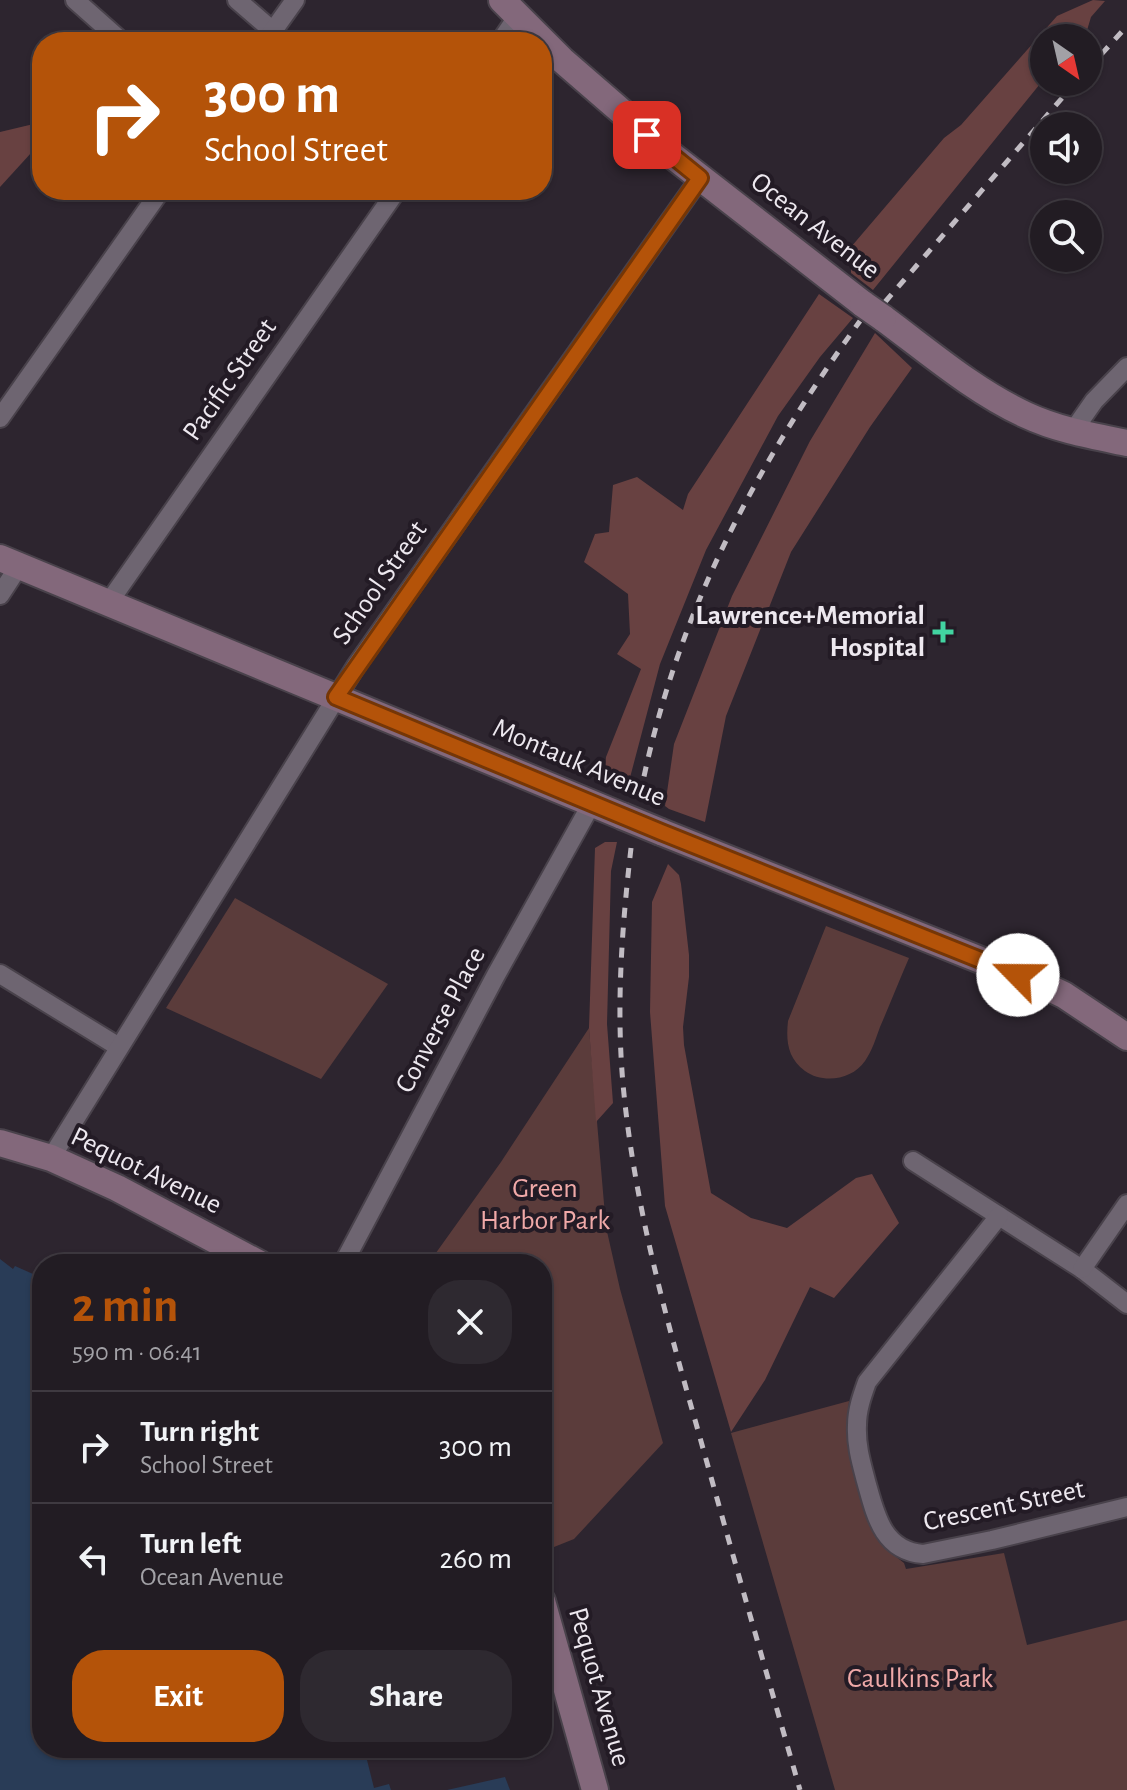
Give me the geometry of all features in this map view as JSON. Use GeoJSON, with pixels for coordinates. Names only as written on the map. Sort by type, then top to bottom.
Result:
{"type":"FeatureCollection","features":[{"type":"Feature","properties":{"kind":"street"},"geometry":{"type":"LineString","coordinates":[[75,0],[111,32]]}},
{"type":"Feature","properties":{"kind":"street"},"geometry":{"type":"LineString","coordinates":[[237,0],[265,32]]}},
{"type":"Feature","properties":{"kind":"street"},"geometry":{"type":"LineString","coordinates":[[273,32],[295,0]]}},
{"type":"Feature","properties":{"kind":"street"},"geometry":{"type":"LineString","coordinates":[[503,32],[510,9]]}},
{"type":"Feature","properties":{"kind":"street","name":"Ocean Avenue"},"geometry":{"type":"LineString","coordinates":[[510,9],[535,32]]}},
{"type":"Feature","properties":{"kind":"street","name":"Ocean Avenue"},"geometry":{"type":"LineString","coordinates":[[552,48],[615,107],[700,178],[873,311],[996,399],[1027,415],[1073,431],[1127,443]]}},
{"type":"Feature","properties":{"kind":"street","name":"School Street"},"geometry":{"type":"LineString","coordinates":[[51,1158],[336,697],[700,178]]}},
{"type":"Feature","properties":{"kind":"street"},"geometry":{"type":"LineString","coordinates":[[0,418],[154,200]]}},
{"type":"Feature","properties":{"kind":"street","name":"Pacific Street"},"geometry":{"type":"LineString","coordinates":[[109,602],[390,200]]}},
{"type":"Feature","properties":{"kind":"street"},"geometry":{"type":"LineString","coordinates":[[1073,431],[1094,401],[1127,367]]}},
{"type":"Feature","properties":{"kind":"street"},"geometry":{"type":"LineString","coordinates":[[0,595],[10,562]]}},
{"type":"Feature","properties":{"kind":"street","name":"Montauk Avenue"},"geometry":{"type":"LineString","coordinates":[[10,562],[661,832],[1043,985],[1064,995],[1127,1037]]}},
{"type":"Feature","properties":{"kind":"street","name":"Converse Place"},"geometry":{"type":"LineString","coordinates":[[348,1254],[496,975],[592,803]]}},
{"type":"Feature","properties":{"kind":"street"},"geometry":{"type":"LineString","coordinates":[[0,974],[119,1047]]}},
{"type":"Feature","properties":{"kind":"street","name":"Pequot Avenue"},"geometry":{"type":"LineString","coordinates":[[0,1143],[51,1158],[117,1188],[241,1254]]}},
{"type":"Feature","properties":{"kind":"street"},"geometry":{"type":"LineString","coordinates":[[913,1161],[1082,1269],[1127,1304]]}},
{"type":"Feature","properties":{"kind":"street"},"geometry":{"type":"LineString","coordinates":[[1082,1269],[1127,1204]]}},
{"type":"Feature","properties":{"kind":"street","name":"Crescent Street"},"geometry":{"type":"LineString","coordinates":[[999,1216],[867,1382],[858,1413],[857,1447],[876,1520],[893,1543],[912,1553],[923,1554],[1127,1507]]}},
{"type":"Feature","properties":{"kind":"street","name":"Pequot Avenue"},"geometry":{"type":"LineString","coordinates":[[552,1637],[595,1790]]}},
{"type":"Feature","properties":{"kind":"green space"},"geometry":{"type":"Polygon","coordinates":[[[235,898],[388,984],[321,1079],[166,1008],[235,898]]]}},
{"type":"Feature","properties":{"kind":"green space"},"geometry":{"type":"Polygon","coordinates":[[[826,926],[909,958],[865,1061],[845,1076],[828,1079],[812,1075],[799,1066],[791,1054],[787,1035],[788,1021],[826,926]]]}},
{"type":"Feature","properties":{"kind":"green space","name":"Green Harbor Park"},"geometry":{"type":"Polygon","coordinates":[[[589,1028],[606,1227],[663,1443],[574,1539],[552,1548],[552,1254],[435,1254],[501,1162],[589,1028]]]}},
{"type":"Feature","properties":{"kind":"green space","name":"Caulkins Park"},"geometry":{"type":"Polygon","coordinates":[[[849,1401],[847,1434],[855,1478],[870,1526],[886,1549],[904,1563],[906,1569],[1004,1553],[1027,1645],[1127,1620],[1127,1790],[835,1790],[731,1433],[849,1401]]]}},
{"type":"Feature","properties":{"kind":"shaded area"},"geometry":{"type":"Polygon","coordinates":[[[1093,0],[1105,1],[1089,24],[1050,24],[1057,16],[1093,0]]]}},
{"type":"Feature","properties":{"kind":"shaded area"},"geometry":{"type":"Polygon","coordinates":[[[1030,47],[1030,96],[873,290],[851,273],[851,247],[944,138],[961,125],[1030,47]]]}},
{"type":"Feature","properties":{"kind":"shaded area"},"geometry":{"type":"Polygon","coordinates":[[[32,124],[32,152],[0,187],[0,132],[32,124]]]}},
{"type":"Feature","properties":{"kind":"shaded area"},"geometry":{"type":"Polygon","coordinates":[[[819,294],[853,318],[820,357],[778,416],[706,550],[660,664],[627,789],[621,787],[609,778],[606,757],[641,669],[617,654],[630,634],[628,594],[584,562],[595,534],[609,532],[613,485],[637,477],[683,510],[688,494],[819,294]]]}},
{"type":"Feature","properties":{"kind":"shaded area"},"geometry":{"type":"Polygon","coordinates":[[[875,333],[912,368],[870,427],[791,552],[726,716],[705,822],[669,809],[665,806],[674,744],[732,596],[810,441],[875,333]]]}},
{"type":"Feature","properties":{"kind":"shaded area"},"geometry":{"type":"Polygon","coordinates":[[[605,842],[617,842],[611,871],[607,1024],[613,1103],[596,1122],[589,1028],[595,848],[605,842]]]}},
{"type":"Feature","properties":{"kind":"shaded area"},"geometry":{"type":"Polygon","coordinates":[[[668,864],[679,875],[681,884],[689,955],[684,1045],[711,1193],[751,1218],[787,1228],[856,1178],[872,1174],[899,1223],[834,1298],[810,1287],[765,1380],[731,1432],[665,1206],[650,1012],[652,902],[668,864]]]}},
{"type":"Feature","properties":{"kind":"water"},"geometry":{"type":"Polygon","coordinates":[[[0,1259],[13,1269],[15,1266],[32,1274],[32,1758],[366,1758],[374,1788],[389,1784],[391,1790],[0,1790],[0,1259]]]}},
{"type":"Feature","properties":{"kind":"water"},"geometry":{"type":"Polygon","coordinates":[[[505,1777],[510,1790],[447,1790],[505,1777]]]}},
{"type":"Feature","properties":{"kind":"railway"},"geometry":{"type":"LineString","coordinates":[[1102,54],[1127,26]]}},
{"type":"Feature","properties":{"kind":"railway"},"geometry":{"type":"LineString","coordinates":[[885,302],[1064,96]]}},
{"type":"Feature","properties":{"kind":"railway"},"geometry":{"type":"LineString","coordinates":[[640,796],[674,667],[723,546],[786,432],[860,321]]}},
{"type":"Feature","properties":{"kind":"railway"},"geometry":{"type":"LineString","coordinates":[[631,848],[623,937],[620,1025],[623,1084],[635,1173],[675,1347],[800,1790]]}},
{"type":"Feature","properties":{"kind":"place","name":"Lawrence+Memorial Hospital"},"geometry":{"type":"Point","coordinates":[943,632]}},
{"type":"Feature","properties":{"kind":"route"},"geometry":{"type":"LineString","coordinates":[[647,135],[700,178],[336,697],[1018,975]]}}]}
